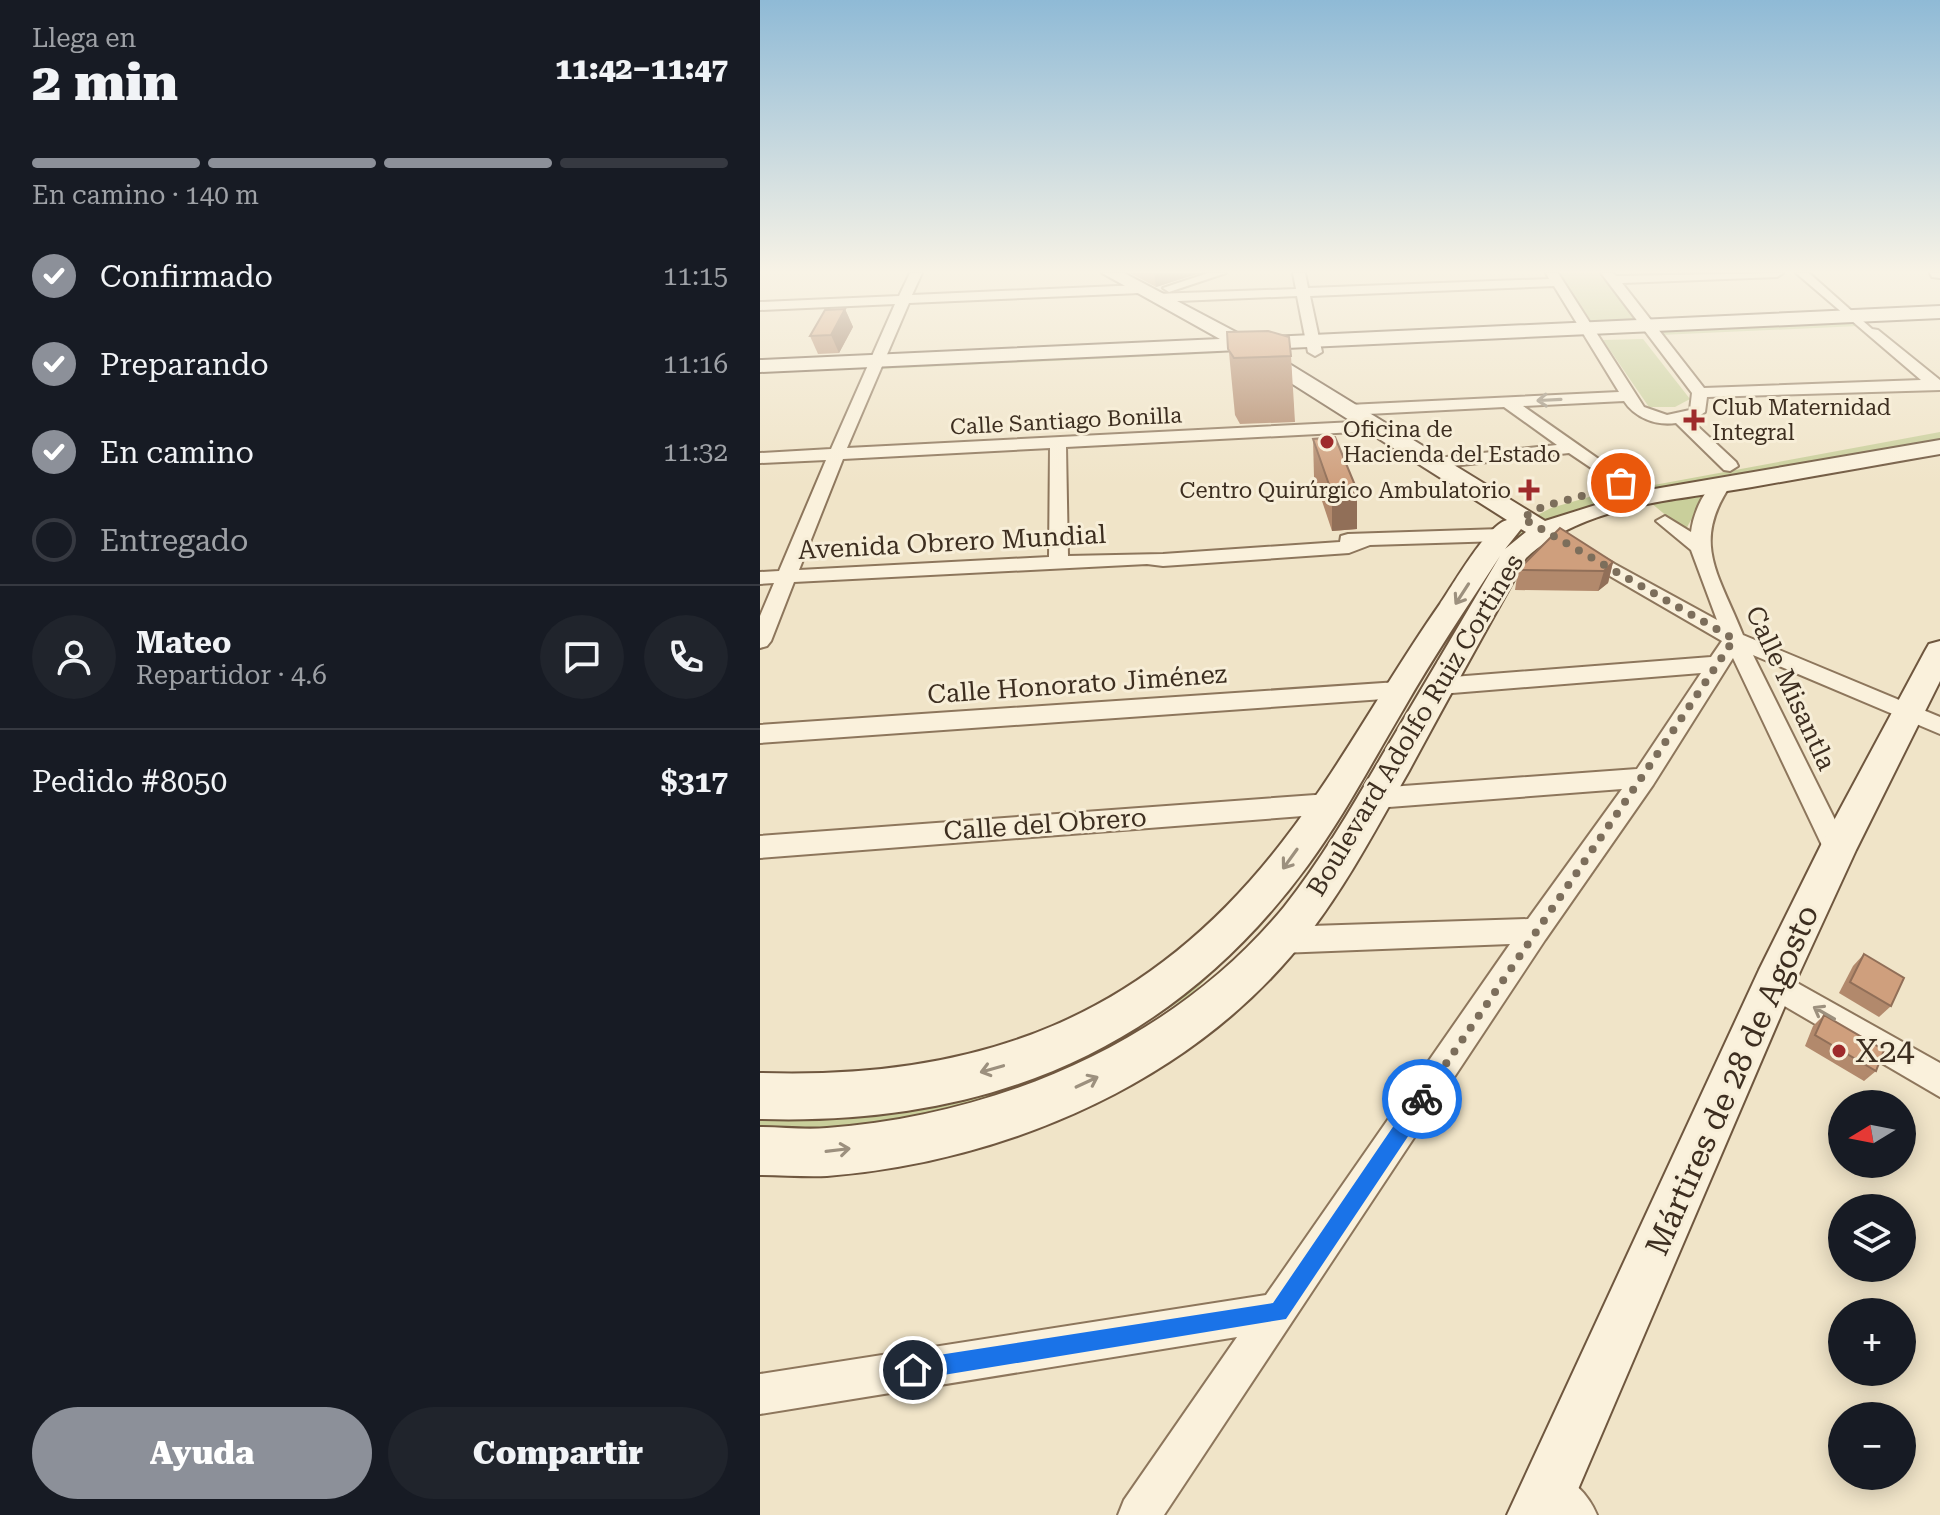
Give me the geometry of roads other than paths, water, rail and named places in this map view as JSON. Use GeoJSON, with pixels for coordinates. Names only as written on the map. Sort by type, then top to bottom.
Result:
{"type":"FeatureCollection","features":[{"type":"Feature","properties":{"kind":"main road"},"geometry":{"type":"LineString","coordinates":[[1241,344],[1434,463],[1522,528]]}},
{"type":"Feature","properties":{"kind":"main road"},"geometry":{"type":"LineString","coordinates":[[760,366],[874,366],[1357,344]]}},
{"type":"Feature","properties":{"kind":"main road"},"geometry":{"type":"LineString","coordinates":[[760,377],[874,366]]}},
{"type":"Feature","properties":{"kind":"main road","name":"Boulevard Adolfo Ruiz Cortines"},"geometry":{"type":"LineString","coordinates":[[1522,528],[1726,475],[1940,432]]}},
{"type":"Feature","properties":{"kind":"main road","name":"Boulevard Adolfo Ruiz Cortines"},"geometry":{"type":"LineString","coordinates":[[760,1096],[840,1098],[915,1087],[993,1070],[1063,1045],[1124,1013],[1183,969],[1279,874],[1329,804],[1398,690],[1522,528],[1544,506],[1624,485],[1940,447]]}},
{"type":"Feature","properties":{"kind":"main road","name":"Boulevard Adolfo Ruiz Cortines"},"geometry":{"type":"LineString","coordinates":[[760,1151],[826,1152],[907,1142],[1003,1116],[1087,1083],[1162,1044],[1232,990],[1280,940],[1316,894],[1376,798],[1515,554],[1522,528]]}},
{"type":"Feature","properties":{"kind":"main road","name":"Mártires de 28 de Agosto"},"geometry":{"type":"LineString","coordinates":[[1554,1506],[1774,984],[1837,850],[1924,720],[1940,651]]}},
{"type":"Feature","properties":{"kind":"street"},"geometry":{"type":"LineString","coordinates":[[760,641],[884,344]]}},
{"type":"Feature","properties":{"kind":"street"},"geometry":{"type":"LineString","coordinates":[[1597,344],[1638,410],[1651,416],[1681,419],[1697,412],[1700,393],[1661,344]]}},
{"type":"Feature","properties":{"kind":"street"},"geometry":{"type":"LineString","coordinates":[[1886,344],[1936,385]]}},
{"type":"Feature","properties":{"kind":"street"},"geometry":{"type":"LineString","coordinates":[[1700,393],[1936,385]]}},
{"type":"Feature","properties":{"kind":"street"},"geometry":{"type":"LineString","coordinates":[[1348,410],[1627,396]]}},
{"type":"Feature","properties":{"kind":"street"},"geometry":{"type":"LineString","coordinates":[[1507,402],[1624,485]]}},
{"type":"Feature","properties":{"kind":"street"},"geometry":{"type":"LineString","coordinates":[[1681,419],[1726,475],[1709,502],[1701,524],[1699,547]]}},
{"type":"Feature","properties":{"kind":"street","name":"Calle Santiago Bonilla"},"geometry":{"type":"LineString","coordinates":[[760,458],[1374,426]]}},
{"type":"Feature","properties":{"kind":"street"},"geometry":{"type":"LineString","coordinates":[[1058,443],[1059,564]]}},
{"type":"Feature","properties":{"kind":"street"},"geometry":{"type":"LineString","coordinates":[[1434,463],[1572,448]]}},
{"type":"Feature","properties":{"kind":"street"},"geometry":{"type":"LineString","coordinates":[[1665,521],[1699,547]]}},
{"type":"Feature","properties":{"kind":"street"},"geometry":{"type":"LineString","coordinates":[[1522,528],[1726,652],[1924,720]]}},
{"type":"Feature","properties":{"kind":"street","name":"Avenida Obrero Mundial"},"geometry":{"type":"LineString","coordinates":[[760,578],[1147,558],[1163,560],[1349,547],[1363,542],[1522,528]]}},
{"type":"Feature","properties":{"kind":"street","name":"Calle Misantla"},"geometry":{"type":"LineString","coordinates":[[1699,547],[1726,652],[1837,850]]}},
{"type":"Feature","properties":{"kind":"street"},"geometry":{"type":"LineString","coordinates":[[1440,686],[1726,652]]}},
{"type":"Feature","properties":{"kind":"street"},"geometry":{"type":"LineString","coordinates":[[1139,1515],[1535,931],[1644,778],[1726,652]]}},
{"type":"Feature","properties":{"kind":"street","name":"Calle Honorato Jiménez"},"geometry":{"type":"LineString","coordinates":[[760,734],[1398,690]]}},
{"type":"Feature","properties":{"kind":"street"},"geometry":{"type":"LineString","coordinates":[[1376,798],[1644,778]]}},
{"type":"Feature","properties":{"kind":"street","name":"Calle del Obrero"},"geometry":{"type":"LineString","coordinates":[[760,847],[1329,804]]}},
{"type":"Feature","properties":{"kind":"street"},"geometry":{"type":"LineString","coordinates":[[1280,940],[1535,931]]}},
{"type":"Feature","properties":{"kind":"street"},"geometry":{"type":"LineString","coordinates":[[1774,984],[1940,1081]]}},
{"type":"Feature","properties":{"kind":"street"},"geometry":{"type":"LineString","coordinates":[[760,1394],[1279,1312]]}},
{"type":"Feature","properties":{"kind":"place","name":"Club Maternidad Integral"},"geometry":{"type":"Point","coordinates":[1694,420]}},
{"type":"Feature","properties":{"kind":"place","name":"Oficina de Hacienda del Estado"},"geometry":{"type":"Point","coordinates":[1327,442]}},
{"type":"Feature","properties":{"kind":"place","name":"Centro Quirúrgico Ambulatorio"},"geometry":{"type":"Point","coordinates":[1529,490]}},
{"type":"Feature","properties":{"kind":"place","name":"X24"},"geometry":{"type":"Point","coordinates":[1839,1051]}}]}
